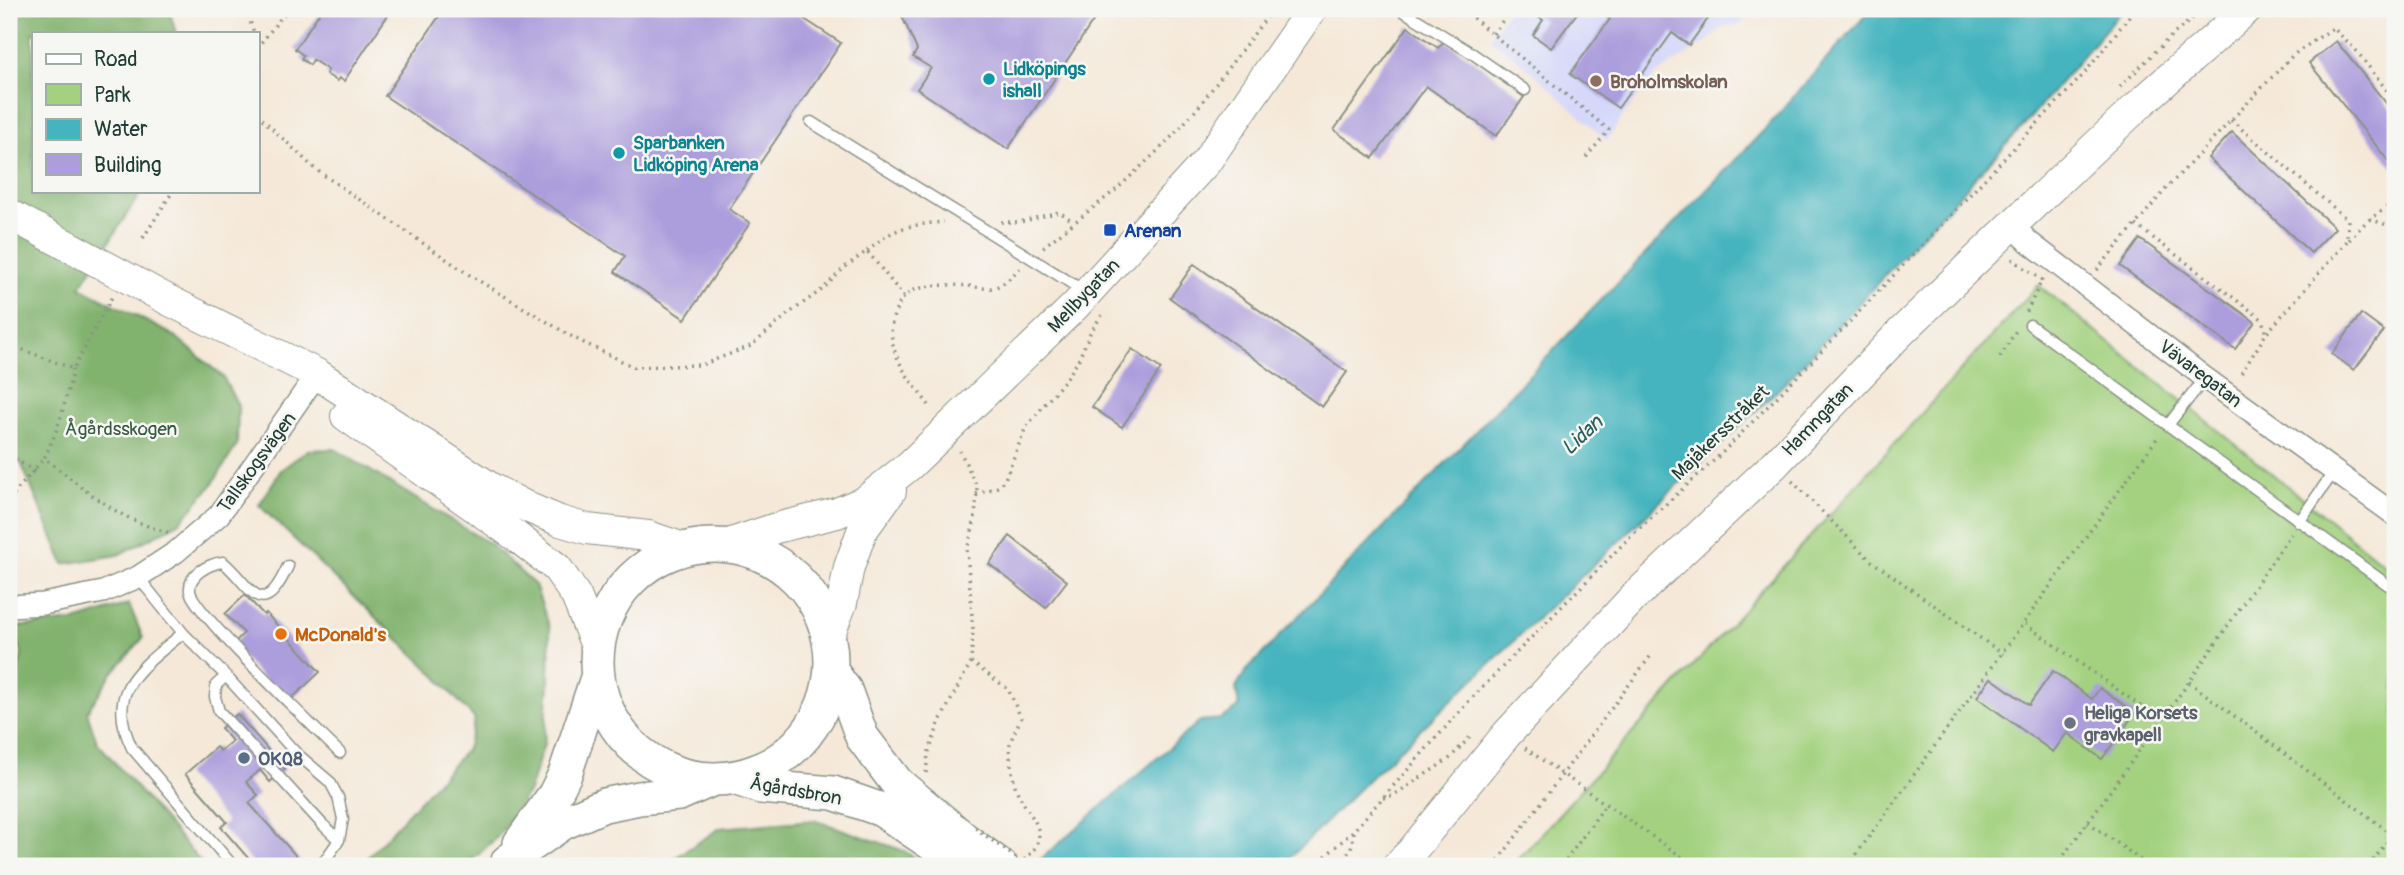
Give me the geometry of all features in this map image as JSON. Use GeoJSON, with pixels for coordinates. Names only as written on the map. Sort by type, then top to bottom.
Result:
{"type":"FeatureCollection","features":[{"type":"Feature","properties":{"kind":"main road","name":"Mellbygatan"},"geometry":{"type":"LineString","coordinates":[[723,546],[776,528],[827,516],[865,501],[911,465],[1087,293],[1206,162],[1312,9]]}},
{"type":"Feature","properties":{"kind":"main road","name":"Hamngatan"},"geometry":{"type":"LineString","coordinates":[[1404,861],[1492,732],[1775,464],[1898,335],[2005,232],[2159,86],[2247,9]]}},
{"type":"Feature","properties":{"kind":"main road"},"geometry":{"type":"LineString","coordinates":[[9,214],[170,301],[529,508],[587,529],[648,536],[686,549]]}},
{"type":"Feature","properties":{"kind":"main road"},"geometry":{"type":"LineString","coordinates":[[313,382],[557,568],[576,596],[598,663],[610,715],[621,733],[635,748],[670,771],[690,777],[722,779]]}},
{"type":"Feature","properties":{"kind":"main road","name":"Mellbygatan"},"geometry":{"type":"LineString","coordinates":[[829,636],[842,603],[849,567],[862,531],[911,465]]}},
{"type":"Feature","properties":{"kind":"main road"},"geometry":{"type":"LineString","coordinates":[[723,546],[744,549],[764,556],[790,574],[812,597],[829,636],[831,671],[827,696],[817,720],[802,741],[782,758],[759,771],[722,779],[679,794],[604,805],[563,822],[505,864],[555,794],[565,774],[598,663],[607,617],[625,586],[643,570],[663,557],[686,549],[723,546]]}},
{"type":"Feature","properties":{"kind":"main road","name":"Ågårdsbron"},"geometry":{"type":"LineString","coordinates":[[831,671],[845,690],[862,737],[880,762],[897,783],[964,848]]}},
{"type":"Feature","properties":{"kind":"main road","name":"Ågårdsbron"},"geometry":{"type":"LineString","coordinates":[[722,779],[761,787],[833,793],[882,810],[1001,866]]}},
{"type":"Feature","properties":{"kind":"street","name":"Vävaregatan"},"geometry":{"type":"LineString","coordinates":[[2005,232],[2029,242],[2205,378],[2395,515]]}},
{"type":"Feature","properties":{"kind":"street","name":"Tallskogsvägen"},"geometry":{"type":"LineString","coordinates":[[9,606],[77,599],[103,592],[138,578],[194,539],[219,515],[313,382]]}},
{"type":"Feature","properties":{"kind":"lane"},"geometry":{"type":"LineString","coordinates":[[1400,9],[1474,54],[1525,90]]}},
{"type":"Feature","properties":{"kind":"lane"},"geometry":{"type":"LineString","coordinates":[[811,122],[1087,293]]}},
{"type":"Feature","properties":{"kind":"lane"},"geometry":{"type":"LineString","coordinates":[[2030,324],[2388,585]]}},
{"type":"Feature","properties":{"kind":"lane"},"geometry":{"type":"LineString","coordinates":[[2168,425],[2205,378]]}},
{"type":"Feature","properties":{"kind":"lane"},"geometry":{"type":"LineString","coordinates":[[2299,522],[2335,470]]}},
{"type":"Feature","properties":{"kind":"lane"},"geometry":{"type":"LineString","coordinates":[[288,566],[278,589],[267,595],[257,596],[246,589],[233,570],[223,562],[202,569],[192,581],[190,590],[195,603],[218,629],[340,753]]}},
{"type":"Feature","properties":{"kind":"lane"},"geometry":{"type":"LineString","coordinates":[[138,578],[183,633],[296,753],[330,782],[338,797],[343,819],[339,840],[321,866]]}},
{"type":"Feature","properties":{"kind":"lane"},"geometry":{"type":"LineString","coordinates":[[183,633],[130,680],[124,692],[122,706],[126,735],[132,748],[233,866]]}},
{"type":"Feature","properties":{"kind":"lane"},"geometry":{"type":"LineString","coordinates":[[226,676],[216,685],[215,697],[219,711],[339,840]]}},
{"type":"Feature","properties":{"kind":"path"},"geometry":{"type":"LineString","coordinates":[[246,9],[254,32]]}},
{"type":"Feature","properties":{"kind":"path"},"geometry":{"type":"LineString","coordinates":[[259,45],[288,9]]}},
{"type":"Feature","properties":{"kind":"path"},"geometry":{"type":"LineString","coordinates":[[929,405],[905,374],[892,337],[892,319],[904,297],[929,286],[992,288],[1011,277],[1166,143],[1196,110],[1273,9]]}},
{"type":"Feature","properties":{"kind":"path"},"geometry":{"type":"LineString","coordinates":[[1462,9],[1609,131],[1583,161]]}},
{"type":"Feature","properties":{"kind":"path"},"geometry":{"type":"LineString","coordinates":[[1493,34],[1511,9]]}},
{"type":"Feature","properties":{"kind":"path","name":"Majåkersstråket"},"geometry":{"type":"LineString","coordinates":[[1315,866],[1354,830],[1469,701],[1632,535],[1720,455],[1822,351],[2084,74],[2135,9]]}},
{"type":"Feature","properties":{"kind":"path"},"geometry":{"type":"LineString","coordinates":[[2085,285],[2135,225],[2293,55],[2333,28],[2356,49],[2395,101]]}},
{"type":"Feature","properties":{"kind":"path"},"geometry":{"type":"LineString","coordinates":[[259,116],[315,169],[471,276],[573,338],[634,367],[701,365],[751,346],[867,251],[904,297]]}},
{"type":"Feature","properties":{"kind":"path"},"geometry":{"type":"LineString","coordinates":[[2231,120],[2348,220],[2347,241]]}},
{"type":"Feature","properties":{"kind":"path"},"geometry":{"type":"LineString","coordinates":[[143,238],[172,192]]}},
{"type":"Feature","properties":{"kind":"path"},"geometry":{"type":"LineString","coordinates":[[2228,393],[2266,334],[2347,241],[2370,219],[2395,201]]}},
{"type":"Feature","properties":{"kind":"path"},"geometry":{"type":"LineString","coordinates":[[2370,219],[2395,228]]}},
{"type":"Feature","properties":{"kind":"path"},"geometry":{"type":"LineString","coordinates":[[2135,225],[2262,319],[2266,334]]}},
{"type":"Feature","properties":{"kind":"path"},"geometry":{"type":"LineString","coordinates":[[2000,356],[2023,319],[2042,280],[2010,258],[2005,232]]}},
{"type":"Feature","properties":{"kind":"path"},"geometry":{"type":"LineString","coordinates":[[9,500],[35,471],[51,445],[73,369],[112,297]]}},
{"type":"Feature","properties":{"kind":"path"},"geometry":{"type":"LineString","coordinates":[[9,335],[16,347]]}},
{"type":"Feature","properties":{"kind":"path"},"geometry":{"type":"LineString","coordinates":[[9,344],[73,369]]}},
{"type":"Feature","properties":{"kind":"path"},"geometry":{"type":"LineString","coordinates":[[1848,866],[2168,425]]}},
{"type":"Feature","properties":{"kind":"path"},"geometry":{"type":"LineString","coordinates":[[926,777],[928,754],[940,721],[971,662],[974,629],[967,550],[975,519],[976,486],[960,451]]}},
{"type":"Feature","properties":{"kind":"path"},"geometry":{"type":"LineString","coordinates":[[9,456],[35,471]]}},
{"type":"Feature","properties":{"kind":"path"},"geometry":{"type":"LineString","coordinates":[[44,458],[112,510],[142,526],[194,539]]}},
{"type":"Feature","properties":{"kind":"path"},"geometry":{"type":"LineString","coordinates":[[1775,464],[1870,560],[2003,654]]}},
{"type":"Feature","properties":{"kind":"path"},"geometry":{"type":"LineString","coordinates":[[2056,866],[2189,682],[2299,522]]}},
{"type":"Feature","properties":{"kind":"path"},"geometry":{"type":"LineString","coordinates":[[2025,624],[2161,721]]}},
{"type":"Feature","properties":{"kind":"path"},"geometry":{"type":"LineString","coordinates":[[1494,866],[1652,654]]}},
{"type":"Feature","properties":{"kind":"path"},"geometry":{"type":"LineString","coordinates":[[971,662],[1008,689],[1021,718],[1009,745],[1016,788],[1038,824],[1039,841],[1033,853]]}},
{"type":"Feature","properties":{"kind":"path"},"geometry":{"type":"LineString","coordinates":[[2189,682],[2394,833],[2370,866]]}},
{"type":"Feature","properties":{"kind":"path"},"geometry":{"type":"LineString","coordinates":[[1382,798],[1394,795],[1492,732],[1563,774],[1695,866]]}},
{"type":"Feature","properties":{"kind":"path"},"geometry":{"type":"LineString","coordinates":[[1562,866],[1605,804]]}},
{"type":"Feature","properties":{"kind":"path"},"geometry":{"type":"LineString","coordinates":[[2088,822],[2149,866]]}},
{"type":"Feature","properties":{"kind":"path"},"geometry":{"type":"LineString","coordinates":[[1341,866],[1351,848],[1354,830]]}},
{"type":"Feature","properties":{"kind":"path"},"geometry":{"type":"LineString","coordinates":[[964,848],[1027,866]]}},
{"type":"Feature","properties":{"kind":"shaded area","name":"Broholmskolan"},"geometry":{"type":"Polygon","coordinates":[[[1509,9],[1753,9],[1740,25],[1725,26],[1704,44],[1657,73],[1622,117],[1607,141],[1530,70],[1490,38],[1509,9]]]}},
{"type":"Feature","properties":{"kind":"green space","name":"Ågårdsskogen"},"geometry":{"type":"Polygon","coordinates":[[[9,9],[169,9],[176,32],[32,32],[32,192],[141,192],[80,287],[175,336],[223,377],[238,406],[237,445],[212,485],[179,523],[118,555],[64,564],[21,463],[9,451],[9,9]]]}},
{"type":"Feature","properties":{"kind":"green space"},"geometry":{"type":"Polygon","coordinates":[[[2038,285],[2395,573],[2395,866],[1512,866],[2038,285]]]}},
{"type":"Feature","properties":{"kind":"green space"},"geometry":{"type":"Polygon","coordinates":[[[335,449],[490,544],[535,585],[550,629],[544,744],[529,791],[499,835],[466,866],[360,866],[467,749],[475,719],[432,672],[259,505],[281,470],[308,450],[335,449]]]}},
{"type":"Feature","properties":{"kind":"green space"},"geometry":{"type":"Polygon","coordinates":[[[129,604],[143,638],[112,673],[87,712],[97,742],[204,866],[9,866],[9,701],[22,653],[13,627],[75,621],[129,604]]]}},
{"type":"Feature","properties":{"kind":"green space"},"geometry":{"type":"Polygon","coordinates":[[[815,820],[904,851],[927,866],[663,866],[720,828],[815,820]]]}},
{"type":"Feature","properties":{"kind":"water","name":"Lidan"},"geometry":{"type":"Polygon","coordinates":[[[1871,9],[2123,9],[2025,124],[1785,383],[1374,774],[1282,866],[1033,866],[1200,721],[1221,719],[1239,707],[1236,688],[1245,672],[1768,126],[1871,9]]]}},
{"type":"Feature","properties":{"kind":"building"},"geometry":{"type":"Polygon","coordinates":[[[322,9],[378,9],[388,15],[344,81],[339,78],[337,81],[326,74],[328,70],[313,60],[310,65],[301,59],[303,55],[295,49],[322,9]]]}},
{"type":"Feature","properties":{"kind":"building","name":"Sparbanken Lidköping Arena"},"geometry":{"type":"Polygon","coordinates":[[[444,9],[789,9],[841,43],[729,209],[750,223],[685,319],[615,272],[625,256],[385,96],[444,9]]]}},
{"type":"Feature","properties":{"kind":"building","name":"Lidköpings ishall"},"geometry":{"type":"Polygon","coordinates":[[[907,9],[1101,9],[1008,149],[917,89],[931,68],[913,57],[917,50],[902,16],[907,9]]]}},
{"type":"Feature","properties":{"kind":"building"},"geometry":{"type":"Polygon","coordinates":[[[1527,9],[1580,9],[1551,48],[1533,35],[1543,20],[1527,9]]]}},
{"type":"Feature","properties":{"kind":"building"},"geometry":{"type":"Polygon","coordinates":[[[1605,9],[1715,9],[1689,45],[1672,33],[1618,108],[1570,74],[1610,19],[1602,13],[1605,9]]]}},
{"type":"Feature","properties":{"kind":"building"},"geometry":{"type":"Polygon","coordinates":[[[1408,27],[1438,48],[1445,40],[1524,97],[1496,136],[1426,86],[1373,158],[1334,130],[1408,27]]]}},
{"type":"Feature","properties":{"kind":"building"},"geometry":{"type":"Polygon","coordinates":[[[2336,41],[2395,114],[2395,169],[2309,63],[2336,41]]]}},
{"type":"Feature","properties":{"kind":"building"},"geometry":{"type":"Polygon","coordinates":[[[2232,132],[2335,228],[2311,253],[2208,158],[2232,132]]]}},
{"type":"Feature","properties":{"kind":"building"},"geometry":{"type":"Polygon","coordinates":[[[2140,239],[2255,322],[2235,349],[2120,266],[2140,239]]]}},
{"type":"Feature","properties":{"kind":"building"},"geometry":{"type":"Polygon","coordinates":[[[1194,264],[1347,372],[1322,407],[1170,298],[1194,264]]]}},
{"type":"Feature","properties":{"kind":"building"},"geometry":{"type":"Polygon","coordinates":[[[2361,314],[2384,331],[2354,370],[2332,354],[2361,314]]]}},
{"type":"Feature","properties":{"kind":"building"},"geometry":{"type":"Polygon","coordinates":[[[1132,349],[1161,369],[1122,427],[1092,407],[1132,349]]]}},
{"type":"Feature","properties":{"kind":"building"},"geometry":{"type":"Polygon","coordinates":[[[1010,536],[1067,581],[1046,608],[989,564],[1010,536]]]}},
{"type":"Feature","properties":{"kind":"building"},"geometry":{"type":"Polygon","coordinates":[[[245,595],[264,615],[266,613],[320,672],[286,704],[232,645],[244,633],[225,614],[245,595]]]}},
{"type":"Feature","properties":{"kind":"building","name":"Heliga Korsets gravkapell"},"geometry":{"type":"Polygon","coordinates":[[[2053,671],[2092,699],[2100,688],[2135,713],[2102,759],[2067,733],[2053,752],[1977,697],[1991,678],[2029,705],[2053,671]]]}},
{"type":"Feature","properties":{"kind":"building"},"geometry":{"type":"Polygon","coordinates":[[[237,714],[285,769],[270,782],[260,770],[246,782],[258,795],[249,803],[305,866],[255,866],[221,827],[227,822],[185,774],[216,747],[220,751],[232,741],[221,728],[237,714]]]}},
{"type":"Feature","properties":{"kind":"place","name":"Lidköpings ishall"},"geometry":{"type":"Point","coordinates":[989,79]}},
{"type":"Feature","properties":{"kind":"place","name":"Broholmskolan"},"geometry":{"type":"Point","coordinates":[1596,81]}},
{"type":"Feature","properties":{"kind":"place","name":"Sparbanken Lidköping Arena"},"geometry":{"type":"Point","coordinates":[619,153]}},
{"type":"Feature","properties":{"kind":"place","name":"Arenan"},"geometry":{"type":"Point","coordinates":[1110,230]}},
{"type":"Feature","properties":{"kind":"place","name":"McDonald's"},"geometry":{"type":"Point","coordinates":[281,634]}},
{"type":"Feature","properties":{"kind":"place","name":"Heliga Korsets gravkapell"},"geometry":{"type":"Point","coordinates":[2070,723]}},
{"type":"Feature","properties":{"kind":"place","name":"OKQ8"},"geometry":{"type":"Point","coordinates":[244,758]}}]}
